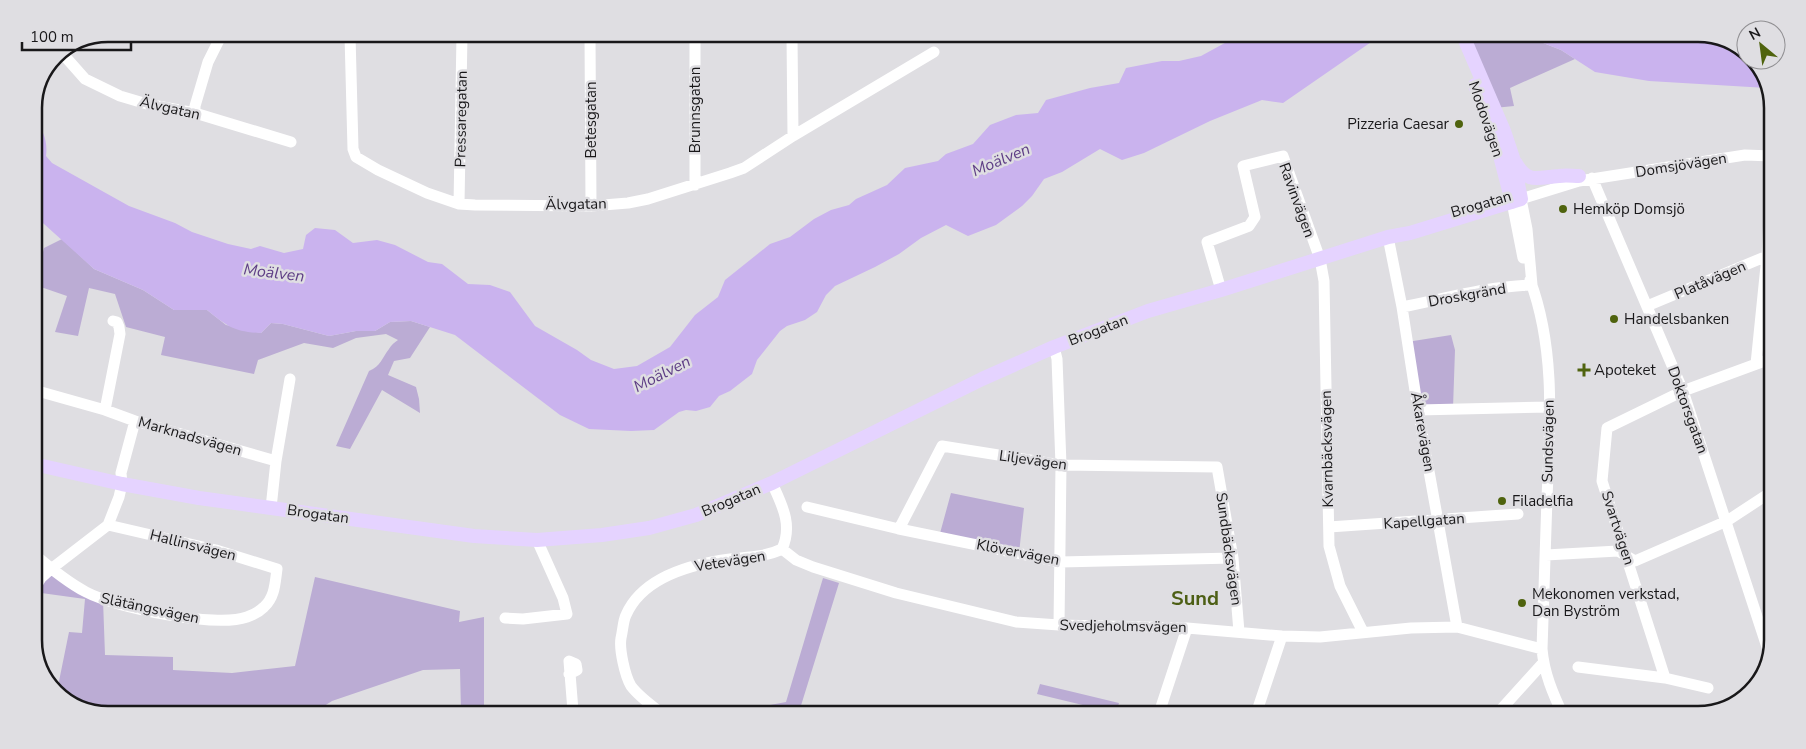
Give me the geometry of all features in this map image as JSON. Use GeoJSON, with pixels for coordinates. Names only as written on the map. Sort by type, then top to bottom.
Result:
{"type":"FeatureCollection","features":[{"type":"Feature","properties":{"kind":"main road","name":"Modovägen"},"geometry":{"type":"LineString","coordinates":[[1456,42],[1473,80],[1516,197]]}},
{"type":"Feature","properties":{"kind":"main road","name":"Modovägen"},"geometry":{"type":"LineString","coordinates":[[1466,42],[1513,158],[1516,197]]}},
{"type":"Feature","properties":{"kind":"main road"},"geometry":{"type":"LineString","coordinates":[[1513,158],[1520,171],[1529,177],[1543,179],[1558,176],[1585,177]]}},
{"type":"Feature","properties":{"kind":"main road","name":"Brogatan"},"geometry":{"type":"LineString","coordinates":[[43,466],[122,484],[199,498],[474,536],[537,540],[602,535],[649,528],[696,515],[772,483],[982,379],[1054,347],[1148,311],[1388,237],[1410,233],[1516,197]]}},
{"type":"Feature","properties":{"kind":"street"},"geometry":{"type":"LineString","coordinates":[[195,113],[195,106],[208,62],[218,42]]}},
{"type":"Feature","properties":{"kind":"street","name":"Älvgatan"},"geometry":{"type":"LineString","coordinates":[[350,42],[352,148],[356,157],[378,170],[427,193],[459,204],[475,206],[591,206],[638,201],[695,185],[744,168],[793,136],[934,52]]}},
{"type":"Feature","properties":{"kind":"street","name":"Pressaregatan"},"geometry":{"type":"LineString","coordinates":[[459,204],[462,42]]}},
{"type":"Feature","properties":{"kind":"street","name":"Betesgatan"},"geometry":{"type":"LineString","coordinates":[[590,42],[591,206]]}},
{"type":"Feature","properties":{"kind":"street","name":"Brunnsgatan"},"geometry":{"type":"LineString","coordinates":[[695,42],[695,185]]}},
{"type":"Feature","properties":{"kind":"street"},"geometry":{"type":"LineString","coordinates":[[792,42],[793,136]]}},
{"type":"Feature","properties":{"kind":"street","name":"Älvgatan"},"geometry":{"type":"LineString","coordinates":[[67,58],[85,79],[120,96],[148,104],[195,113],[291,142]]}},
{"type":"Feature","properties":{"kind":"street","name":"Domsjövägen"},"geometry":{"type":"LineString","coordinates":[[1516,197],[1585,177],[1745,155],[1763,156]]}},
{"type":"Feature","properties":{"kind":"street","name":"Ravinvägen"},"geometry":{"type":"LineString","coordinates":[[1220,290],[1207,242],[1249,226],[1255,217],[1243,166],[1283,156],[1320,259]]}},
{"type":"Feature","properties":{"kind":"street","name":"Doktorsgatan"},"geometry":{"type":"LineString","coordinates":[[1585,177],[1647,306],[1684,391],[1763,635]]}},
{"type":"Feature","properties":{"kind":"street","name":"Sundsvägen"},"geometry":{"type":"LineString","coordinates":[[1516,197],[1523,258],[1532,285],[1546,348],[1549,407],[1542,649],[1543,663],[1559,706]]}},
{"type":"Feature","properties":{"kind":"street","name":"Åkarevägen"},"geometry":{"type":"LineString","coordinates":[[1388,237],[1458,627]]}},
{"type":"Feature","properties":{"kind":"street","name":"Platåvägen"},"geometry":{"type":"LineString","coordinates":[[1647,306],[1763,256]]}},
{"type":"Feature","properties":{"kind":"street","name":"Kvarnbäcksvägen"},"geometry":{"type":"LineString","coordinates":[[1320,259],[1324,281],[1329,546],[1338,580],[1363,632]]}},
{"type":"Feature","properties":{"kind":"street","name":"Droskgränd"},"geometry":{"type":"LineString","coordinates":[[1402,307],[1485,291],[1532,285]]}},
{"type":"Feature","properties":{"kind":"street"},"geometry":{"type":"LineString","coordinates":[[1756,364],[1763,304]]}},
{"type":"Feature","properties":{"kind":"street"},"geometry":{"type":"LineString","coordinates":[[105,410],[120,334],[117,322],[113,321]]}},
{"type":"Feature","properties":{"kind":"street"},"geometry":{"type":"LineString","coordinates":[[1054,347],[1057,359],[1061,465],[1059,625]]}},
{"type":"Feature","properties":{"kind":"street"},"geometry":{"type":"LineString","coordinates":[[1684,391],[1763,362]]}},
{"type":"Feature","properties":{"kind":"street"},"geometry":{"type":"LineString","coordinates":[[271,508],[276,461],[290,379]]}},
{"type":"Feature","properties":{"kind":"street","name":"Svartvägen"},"geometry":{"type":"LineString","coordinates":[[1666,678],[1602,481],[1607,428],[1684,391]]}},
{"type":"Feature","properties":{"kind":"street","name":"Marknadsvägen"},"geometry":{"type":"LineString","coordinates":[[43,393],[276,461]]}},
{"type":"Feature","properties":{"kind":"street"},"geometry":{"type":"LineString","coordinates":[[1418,410],[1549,407]]}},
{"type":"Feature","properties":{"kind":"street"},"geometry":{"type":"LineString","coordinates":[[43,576],[108,525],[119,497],[122,484],[121,473],[135,421]]}},
{"type":"Feature","properties":{"kind":"street","name":"Liljevägen"},"geometry":{"type":"LineString","coordinates":[[899,528],[942,446],[1061,465],[1217,467]]}},
{"type":"Feature","properties":{"kind":"street","name":"Sundbäcksvägen"},"geometry":{"type":"LineString","coordinates":[[1217,467],[1233,558],[1240,632]]}},
{"type":"Feature","properties":{"kind":"street"},"geometry":{"type":"LineString","coordinates":[[772,483],[788,524],[786,539],[782,549]]}},
{"type":"Feature","properties":{"kind":"street"},"geometry":{"type":"LineString","coordinates":[[1546,555],[1618,551],[1635,561],[1727,521],[1763,497]]}},
{"type":"Feature","properties":{"kind":"street","name":"Klövervägen"},"geometry":{"type":"LineString","coordinates":[[808,508],[1060,562],[1233,558]]}},
{"type":"Feature","properties":{"kind":"street","name":"Kapellgatan"},"geometry":{"type":"LineString","coordinates":[[1328,527],[1518,514]]}},
{"type":"Feature","properties":{"kind":"street","name":"Hallinsvägen"},"geometry":{"type":"LineString","coordinates":[[108,525],[216,550],[277,569]]}},
{"type":"Feature","properties":{"kind":"street"},"geometry":{"type":"LineString","coordinates":[[505,618],[523,619],[567,614],[563,598],[537,540]]}},
{"type":"Feature","properties":{"kind":"street","name":"Svedjeholmsvägen"},"geometry":{"type":"LineString","coordinates":[[782,549],[796,560],[813,567],[896,593],[1016,622],[1187,628],[1282,636],[1320,637],[1363,632],[1458,627],[1542,649]]}},
{"type":"Feature","properties":{"kind":"street","name":"Vetevägen"},"geometry":{"type":"LineString","coordinates":[[654,706],[632,686],[624,667],[620,642],[626,615],[639,594],[658,580],[706,562],[771,554],[782,549]]}},
{"type":"Feature","properties":{"kind":"street","name":"Slätängsvägen"},"geometry":{"type":"LineString","coordinates":[[43,562],[86,592],[103,600],[177,617],[208,620],[247,618],[263,608],[271,599],[274,591],[277,569]]}},
{"type":"Feature","properties":{"kind":"street"},"geometry":{"type":"LineString","coordinates":[[1161,706],[1187,628]]}},
{"type":"Feature","properties":{"kind":"street"},"geometry":{"type":"LineString","coordinates":[[1259,706],[1282,636]]}},
{"type":"Feature","properties":{"kind":"street"},"geometry":{"type":"LineString","coordinates":[[1503,706],[1543,663]]}},
{"type":"Feature","properties":{"kind":"street"},"geometry":{"type":"LineString","coordinates":[[1578,667],[1666,678],[1708,688]]}},
{"type":"Feature","properties":{"kind":"street"},"geometry":{"type":"LineString","coordinates":[[569,674],[572,706]]}},
{"type":"Feature","properties":{"kind":"shaded area"},"geometry":{"type":"Polygon","coordinates":[[[1466,42],[1541,42],[1561,50],[1575,59],[1510,88],[1514,106],[1494,108],[1466,42]]]}},
{"type":"Feature","properties":{"kind":"shaded area"},"geometry":{"type":"Polygon","coordinates":[[[62,239],[94,269],[143,290],[174,310],[207,310],[226,325],[261,333],[271,323],[283,324],[329,336],[356,331],[375,331],[390,322],[411,321],[430,327],[410,358],[394,361],[388,375],[416,387],[420,413],[382,390],[350,449],[336,446],[369,371],[379,364],[391,346],[398,340],[386,334],[356,338],[333,348],[304,343],[258,360],[254,374],[161,355],[165,337],[126,327],[115,294],[89,288],[78,336],[55,332],[67,296],[43,288],[44,248],[62,239]]]}},
{"type":"Feature","properties":{"kind":"shaded area"},"geometry":{"type":"Polygon","coordinates":[[[1451,335],[1455,350],[1453,408],[1418,410],[1407,342],[1451,335]]]}},
{"type":"Feature","properties":{"kind":"shaded area"},"geometry":{"type":"Polygon","coordinates":[[[951,493],[1024,508],[1019,553],[939,537],[951,493]]]}},
{"type":"Feature","properties":{"kind":"shaded area"},"geometry":{"type":"Polygon","coordinates":[[[51,569],[103,600],[105,655],[173,657],[173,670],[232,673],[295,666],[315,577],[460,611],[459,622],[484,617],[484,706],[461,706],[460,669],[423,670],[332,701],[324,706],[109,706],[88,703],[72,695],[59,684],[69,632],[82,633],[85,599],[43,593],[43,580],[51,569]]]}},
{"type":"Feature","properties":{"kind":"shaded area"},"geometry":{"type":"Polygon","coordinates":[[[823,578],[839,583],[801,706],[765,706],[786,702],[823,578]]]}},
{"type":"Feature","properties":{"kind":"shaded area"},"geometry":{"type":"Polygon","coordinates":[[[1040,684],[1119,703],[1118,706],[1087,706],[1037,694],[1040,684]]]}},
{"type":"Feature","properties":{"kind":"water","name":"Moälven"},"geometry":{"type":"Polygon","coordinates":[[[1227,42],[1371,42],[1283,103],[1262,100],[1210,121],[1144,153],[1122,160],[1100,149],[1062,172],[1044,179],[1022,206],[996,225],[968,236],[946,225],[921,238],[899,254],[835,286],[826,295],[817,312],[805,320],[787,326],[780,331],[757,360],[752,374],[730,391],[719,396],[710,407],[696,411],[686,410],[679,412],[654,430],[589,429],[560,415],[455,335],[411,321],[390,322],[375,331],[356,331],[329,336],[283,324],[271,323],[261,333],[237,330],[207,310],[174,310],[143,290],[94,269],[43,223],[43,134],[46,156],[52,163],[129,206],[175,223],[192,232],[228,244],[251,249],[260,246],[284,253],[303,249],[306,235],[315,228],[335,230],[353,243],[377,240],[395,245],[428,262],[442,264],[468,284],[490,285],[510,292],[535,326],[591,360],[614,369],[637,366],[670,347],[695,315],[718,297],[725,280],[770,244],[790,237],[814,219],[831,210],[849,205],[856,199],[887,185],[905,168],[938,161],[946,154],[973,144],[990,125],[1016,115],[1038,113],[1046,100],[1090,88],[1119,83],[1126,68],[1201,56],[1227,42]]]}},
{"type":"Feature","properties":{"kind":"water"},"geometry":{"type":"Polygon","coordinates":[[[1541,42],[1706,43],[1726,49],[1736,55],[1736,70],[1751,70],[1759,88],[1649,81],[1595,72],[1561,50],[1541,42]]]}},
{"type":"Feature","properties":{"kind":"place","name":"Pizzeria Caesar"},"geometry":{"type":"Point","coordinates":[1459,124]}},
{"type":"Feature","properties":{"kind":"place","name":"Hemköp Domsjö"},"geometry":{"type":"Point","coordinates":[1563,209]}},
{"type":"Feature","properties":{"kind":"place","name":"Handelsbanken"},"geometry":{"type":"Point","coordinates":[1614,319]}},
{"type":"Feature","properties":{"kind":"place","name":"Apoteket"},"geometry":{"type":"Point","coordinates":[1584,370]}},
{"type":"Feature","properties":{"kind":"place","name":"Filadelfia"},"geometry":{"type":"Point","coordinates":[1502,501]}},
{"type":"Feature","properties":{"kind":"place","name":"Mekonomen verkstad, Dan Byström"},"geometry":{"type":"Point","coordinates":[1522,603]}},
{"type":"Feature","properties":{"kind":"district","name":"Sund"},"geometry":{"type":"Point","coordinates":[1195,598]}}]}
